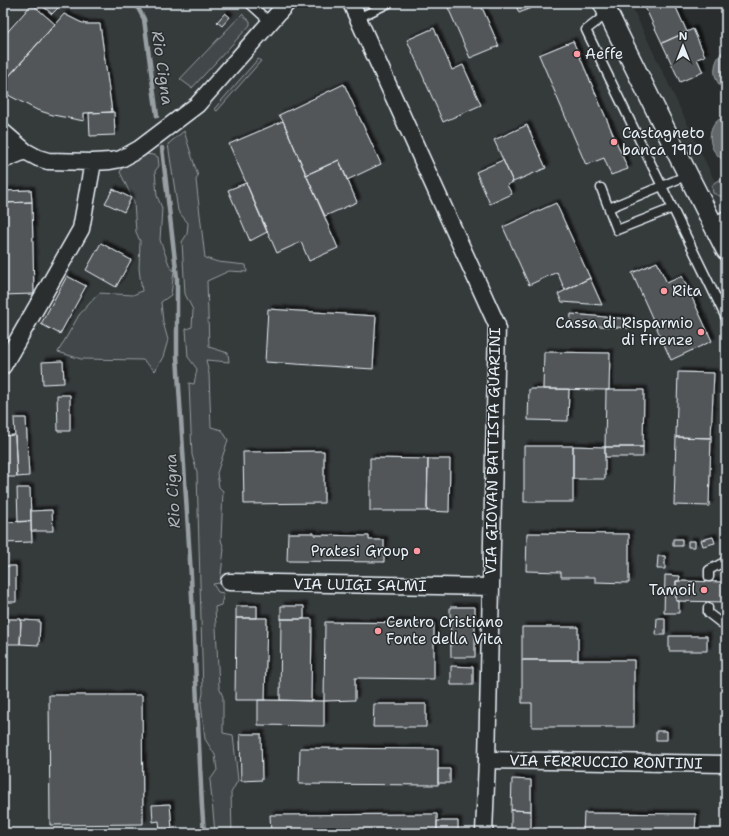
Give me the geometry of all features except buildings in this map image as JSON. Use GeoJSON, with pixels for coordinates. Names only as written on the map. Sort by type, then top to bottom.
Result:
{"type":"FeatureCollection","features":[{"type":"Feature","properties":{"kind":"street"},"geometry":{"type":"LineString","coordinates":[[3,132],[25,151],[38,158],[48,161],[93,162],[121,159],[139,149],[197,105],[287,3]]}},
{"type":"Feature","properties":{"kind":"street","name":"VIA GIOVAN BATTISTA GUARINI"},"geometry":{"type":"LineString","coordinates":[[351,3],[497,325],[496,550],[491,587],[484,833]]}},
{"type":"Feature","properties":{"kind":"street"},"geometry":{"type":"LineString","coordinates":[[606,8],[688,176],[721,224],[726,250]]}},
{"type":"Feature","properties":{"kind":"street"},"geometry":{"type":"LineString","coordinates":[[3,160],[25,151]]}},
{"type":"Feature","properties":{"kind":"street"},"geometry":{"type":"LineString","coordinates":[[3,366],[81,229],[93,162]]}},
{"type":"Feature","properties":{"kind":"street","name":"VIA LUIGI SALMI"},"geometry":{"type":"LineString","coordinates":[[229,582],[491,587]]}},
{"type":"Feature","properties":{"kind":"street","name":"VIA FERRUCCIO RONTINI"},"geometry":{"type":"LineString","coordinates":[[487,760],[726,764]]}},
{"type":"Feature","properties":{"kind":"lane"},"geometry":{"type":"LineString","coordinates":[[248,3],[270,22]]}},
{"type":"Feature","properties":{"kind":"lane"},"geometry":{"type":"LineString","coordinates":[[358,18],[389,3]]}},
{"type":"Feature","properties":{"kind":"lane"},"geometry":{"type":"LineString","coordinates":[[606,8],[586,30],[726,318]]}},
{"type":"Feature","properties":{"kind":"lane"},"geometry":{"type":"LineString","coordinates":[[609,208],[688,176]]}},
{"type":"Feature","properties":{"kind":"lane"},"geometry":{"type":"LineString","coordinates":[[601,188],[617,230],[673,208]]}},
{"type":"Feature","properties":{"kind":"lane"},"geometry":{"type":"LineString","coordinates":[[709,578],[709,570],[726,561]]}},
{"type":"Feature","properties":{"kind":"lane"},"geometry":{"type":"LineString","coordinates":[[708,608],[708,614],[726,627]]}},
{"type":"Feature","properties":{"kind":"shaded area"},"geometry":{"type":"Polygon","coordinates":[[[3,3],[630,3],[715,182],[726,177],[726,833],[3,833],[3,3]]]}},
{"type":"Feature","properties":{"kind":"shaded area"},"geometry":{"type":"Polygon","coordinates":[[[242,14],[250,21],[250,25],[192,88],[180,79],[242,14]]]}},
{"type":"Feature","properties":{"kind":"shaded area"},"geometry":{"type":"Polygon","coordinates":[[[726,48],[726,91],[717,81],[715,70],[718,58],[726,48]]]}},
{"type":"Feature","properties":{"kind":"shaded area"},"geometry":{"type":"Polygon","coordinates":[[[258,59],[261,61],[217,111],[214,109],[258,59]]]}},
{"type":"Feature","properties":{"kind":"shaded area"},"geometry":{"type":"Polygon","coordinates":[[[726,116],[726,161],[714,152],[710,138],[714,125],[726,116]]]}},
{"type":"Feature","properties":{"kind":"shaded area"},"geometry":{"type":"Polygon","coordinates":[[[184,131],[198,176],[196,180],[205,258],[218,262],[246,265],[247,272],[229,271],[207,281],[209,347],[228,353],[229,362],[206,360],[209,374],[211,427],[222,430],[228,440],[217,473],[219,487],[223,491],[221,540],[224,549],[220,583],[213,584],[218,592],[224,593],[221,605],[215,607],[219,687],[223,697],[223,733],[233,735],[238,780],[231,793],[232,833],[215,833],[210,780],[217,770],[215,755],[205,739],[201,703],[203,693],[197,472],[192,455],[189,383],[194,384],[197,369],[188,357],[186,329],[192,327],[193,310],[185,294],[182,242],[187,234],[188,223],[178,211],[168,144],[184,131]]]}},
{"type":"Feature","properties":{"kind":"shaded area"},"geometry":{"type":"Polygon","coordinates":[[[145,154],[158,157],[159,166],[155,171],[157,196],[162,208],[160,240],[170,267],[174,271],[171,295],[161,302],[163,322],[168,340],[163,357],[155,371],[143,360],[81,359],[58,352],[79,315],[99,293],[133,295],[142,291],[139,269],[140,241],[136,232],[134,202],[120,172],[125,163],[145,154]]]}},
{"type":"Feature","properties":{"kind":"shaded area"},"geometry":{"type":"Polygon","coordinates":[[[726,177],[726,195],[722,197],[713,193],[712,186],[715,182],[726,177]]]}},
{"type":"Feature","properties":{"kind":"waterway","name":"Rio Cigna"},"geometry":{"type":"LineString","coordinates":[[134,3],[144,19],[157,116]]}},
{"type":"Feature","properties":{"kind":"waterway","name":"Rio Cigna"},"geometry":{"type":"LineString","coordinates":[[162,148],[177,278],[177,356],[191,576],[204,833]]}},
{"type":"Feature","properties":{"kind":"place","name":"Aeffe"},"geometry":{"type":"Point","coordinates":[577,54]}},
{"type":"Feature","properties":{"kind":"place","name":"Castagneto banca 1910"},"geometry":{"type":"Point","coordinates":[614,142]}},
{"type":"Feature","properties":{"kind":"place","name":"Rita"},"geometry":{"type":"Point","coordinates":[664,291]}},
{"type":"Feature","properties":{"kind":"place","name":"Cassa di Risparmio di Firenze"},"geometry":{"type":"Point","coordinates":[701,332]}},
{"type":"Feature","properties":{"kind":"place","name":"Pratesi Group"},"geometry":{"type":"Point","coordinates":[417,551]}},
{"type":"Feature","properties":{"kind":"place","name":"Tamoil"},"geometry":{"type":"Point","coordinates":[704,590]}},
{"type":"Feature","properties":{"kind":"place","name":"Centro Cristiano Fonte della Vita"},"geometry":{"type":"Point","coordinates":[378,631]}}]}
